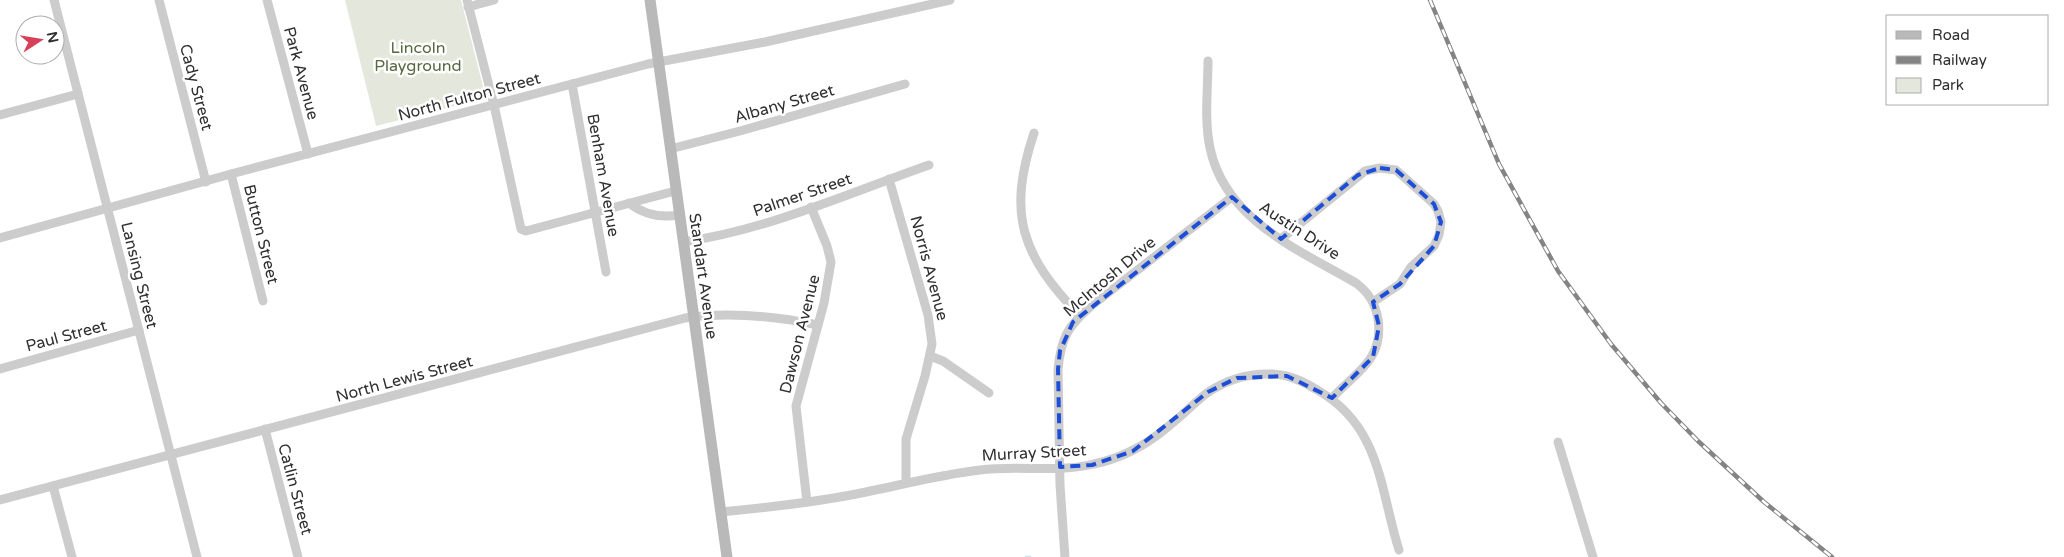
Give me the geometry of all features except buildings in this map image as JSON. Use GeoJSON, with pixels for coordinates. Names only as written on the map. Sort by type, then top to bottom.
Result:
{"type":"FeatureCollection","features":[{"type":"Feature","properties":{"kind":"street","name":"Lansing Street"},"geometry":{"type":"LineString","coordinates":[[54,0],[197,557]]}},
{"type":"Feature","properties":{"kind":"street","name":"Cady Street"},"geometry":{"type":"LineString","coordinates":[[159,0],[206,182]]}},
{"type":"Feature","properties":{"kind":"street","name":"Park Avenue"},"geometry":{"type":"LineString","coordinates":[[267,0],[308,154]]}},
{"type":"Feature","properties":{"kind":"street"},"geometry":{"type":"LineString","coordinates":[[494,0],[468,3],[494,105],[518,217],[524,230],[675,191]]}},
{"type":"Feature","properties":{"kind":"street","name":"Standart Avenue"},"geometry":{"type":"LineString","coordinates":[[650,0],[727,557]]}},
{"type":"Feature","properties":{"kind":"street","name":"North Fulton Street"},"geometry":{"type":"LineString","coordinates":[[0,238],[231,174],[659,62],[775,40],[950,0]]}},
{"type":"Feature","properties":{"kind":"street","name":"Austin Drive"},"geometry":{"type":"LineString","coordinates":[[1208,61],[1206,113],[1210,148],[1222,180],[1232,197],[1251,218],[1281,239],[1356,283],[1364,289],[1373,302],[1379,326],[1379,338],[1373,357],[1332,398]]}},
{"type":"Feature","properties":{"kind":"street","name":"Benham Avenue"},"geometry":{"type":"LineString","coordinates":[[572,84],[606,272]]}},
{"type":"Feature","properties":{"kind":"street","name":"Albany Street"},"geometry":{"type":"LineString","coordinates":[[670,149],[905,84]]}},
{"type":"Feature","properties":{"kind":"street"},"geometry":{"type":"LineString","coordinates":[[0,114],[78,94]]}},
{"type":"Feature","properties":{"kind":"street"},"geometry":{"type":"LineString","coordinates":[[1034,132],[1021,186],[1023,227],[1029,246],[1042,272],[1080,316]]}},
{"type":"Feature","properties":{"kind":"street","name":"Palmer Street"},"geometry":{"type":"LineString","coordinates":[[683,242],[730,234],[929,165]]}},
{"type":"Feature","properties":{"kind":"street"},"geometry":{"type":"LineString","coordinates":[[1281,239],[1364,171],[1380,168],[1396,170],[1436,207],[1441,222],[1439,235],[1434,246],[1411,267],[1400,284],[1373,302]]}},
{"type":"Feature","properties":{"kind":"street","name":"Button Street"},"geometry":{"type":"LineString","coordinates":[[231,174],[263,302]]}},
{"type":"Feature","properties":{"kind":"street","name":"Norris Avenue"},"geometry":{"type":"LineString","coordinates":[[889,179],[928,316],[932,344],[906,439],[906,482]]}},
{"type":"Feature","properties":{"kind":"street","name":"McIntosh Drive"},"geometry":{"type":"LineString","coordinates":[[1065,557],[1060,467],[1058,369],[1060,351],[1067,332],[1080,316],[1232,197]]}},
{"type":"Feature","properties":{"kind":"street"},"geometry":{"type":"LineString","coordinates":[[629,203],[662,217],[679,215]]}},
{"type":"Feature","properties":{"kind":"street","name":"Dawson Avenue"},"geometry":{"type":"LineString","coordinates":[[807,502],[796,406],[828,286],[831,262],[827,246],[811,207]]}},
{"type":"Feature","properties":{"kind":"street","name":"North Lewis Street"},"geometry":{"type":"LineString","coordinates":[[0,500],[694,317],[718,314],[754,315],[818,325]]}},
{"type":"Feature","properties":{"kind":"street","name":"Paul Street"},"geometry":{"type":"LineString","coordinates":[[0,368],[139,330]]}},
{"type":"Feature","properties":{"kind":"street"},"geometry":{"type":"LineString","coordinates":[[930,356],[943,361],[989,394]]}},
{"type":"Feature","properties":{"kind":"street","name":"Murray Street"},"geometry":{"type":"LineString","coordinates":[[721,512],[853,495],[937,475],[983,469],[1092,465],[1133,451],[1171,425],[1208,392],[1237,378],[1266,374],[1288,376],[1307,384],[1332,398],[1352,418],[1380,472],[1398,550]]}},
{"type":"Feature","properties":{"kind":"street","name":"Catlin Street"},"geometry":{"type":"LineString","coordinates":[[265,429],[298,557]]}},
{"type":"Feature","properties":{"kind":"street"},"geometry":{"type":"LineString","coordinates":[[1558,442],[1592,557]]}},
{"type":"Feature","properties":{"kind":"street"},"geometry":{"type":"LineString","coordinates":[[53,486],[72,557]]}},
{"type":"Feature","properties":{"kind":"highlighted area"},"geometry":{"type":"Polygon","coordinates":[[[1380,168],[1396,170],[1434,204],[1441,222],[1434,246],[1400,284],[1373,302],[1379,326],[1373,357],[1332,398],[1287,376],[1237,378],[1208,392],[1133,451],[1092,465],[1060,467],[1058,369],[1060,351],[1073,322],[1232,197],[1281,239],[1358,175],[1380,168]]]}},
{"type":"Feature","properties":{"kind":"green space","name":"Lincoln Playground"},"geometry":{"type":"Polygon","coordinates":[[[345,0],[461,0],[486,98],[376,126],[345,0]]]}},
{"type":"Feature","properties":{"kind":"railway"},"geometry":{"type":"LineString","coordinates":[[1430,0],[1499,164],[1558,271],[1611,344],[1661,403],[1698,441],[1764,502],[1832,557]]}}]}
